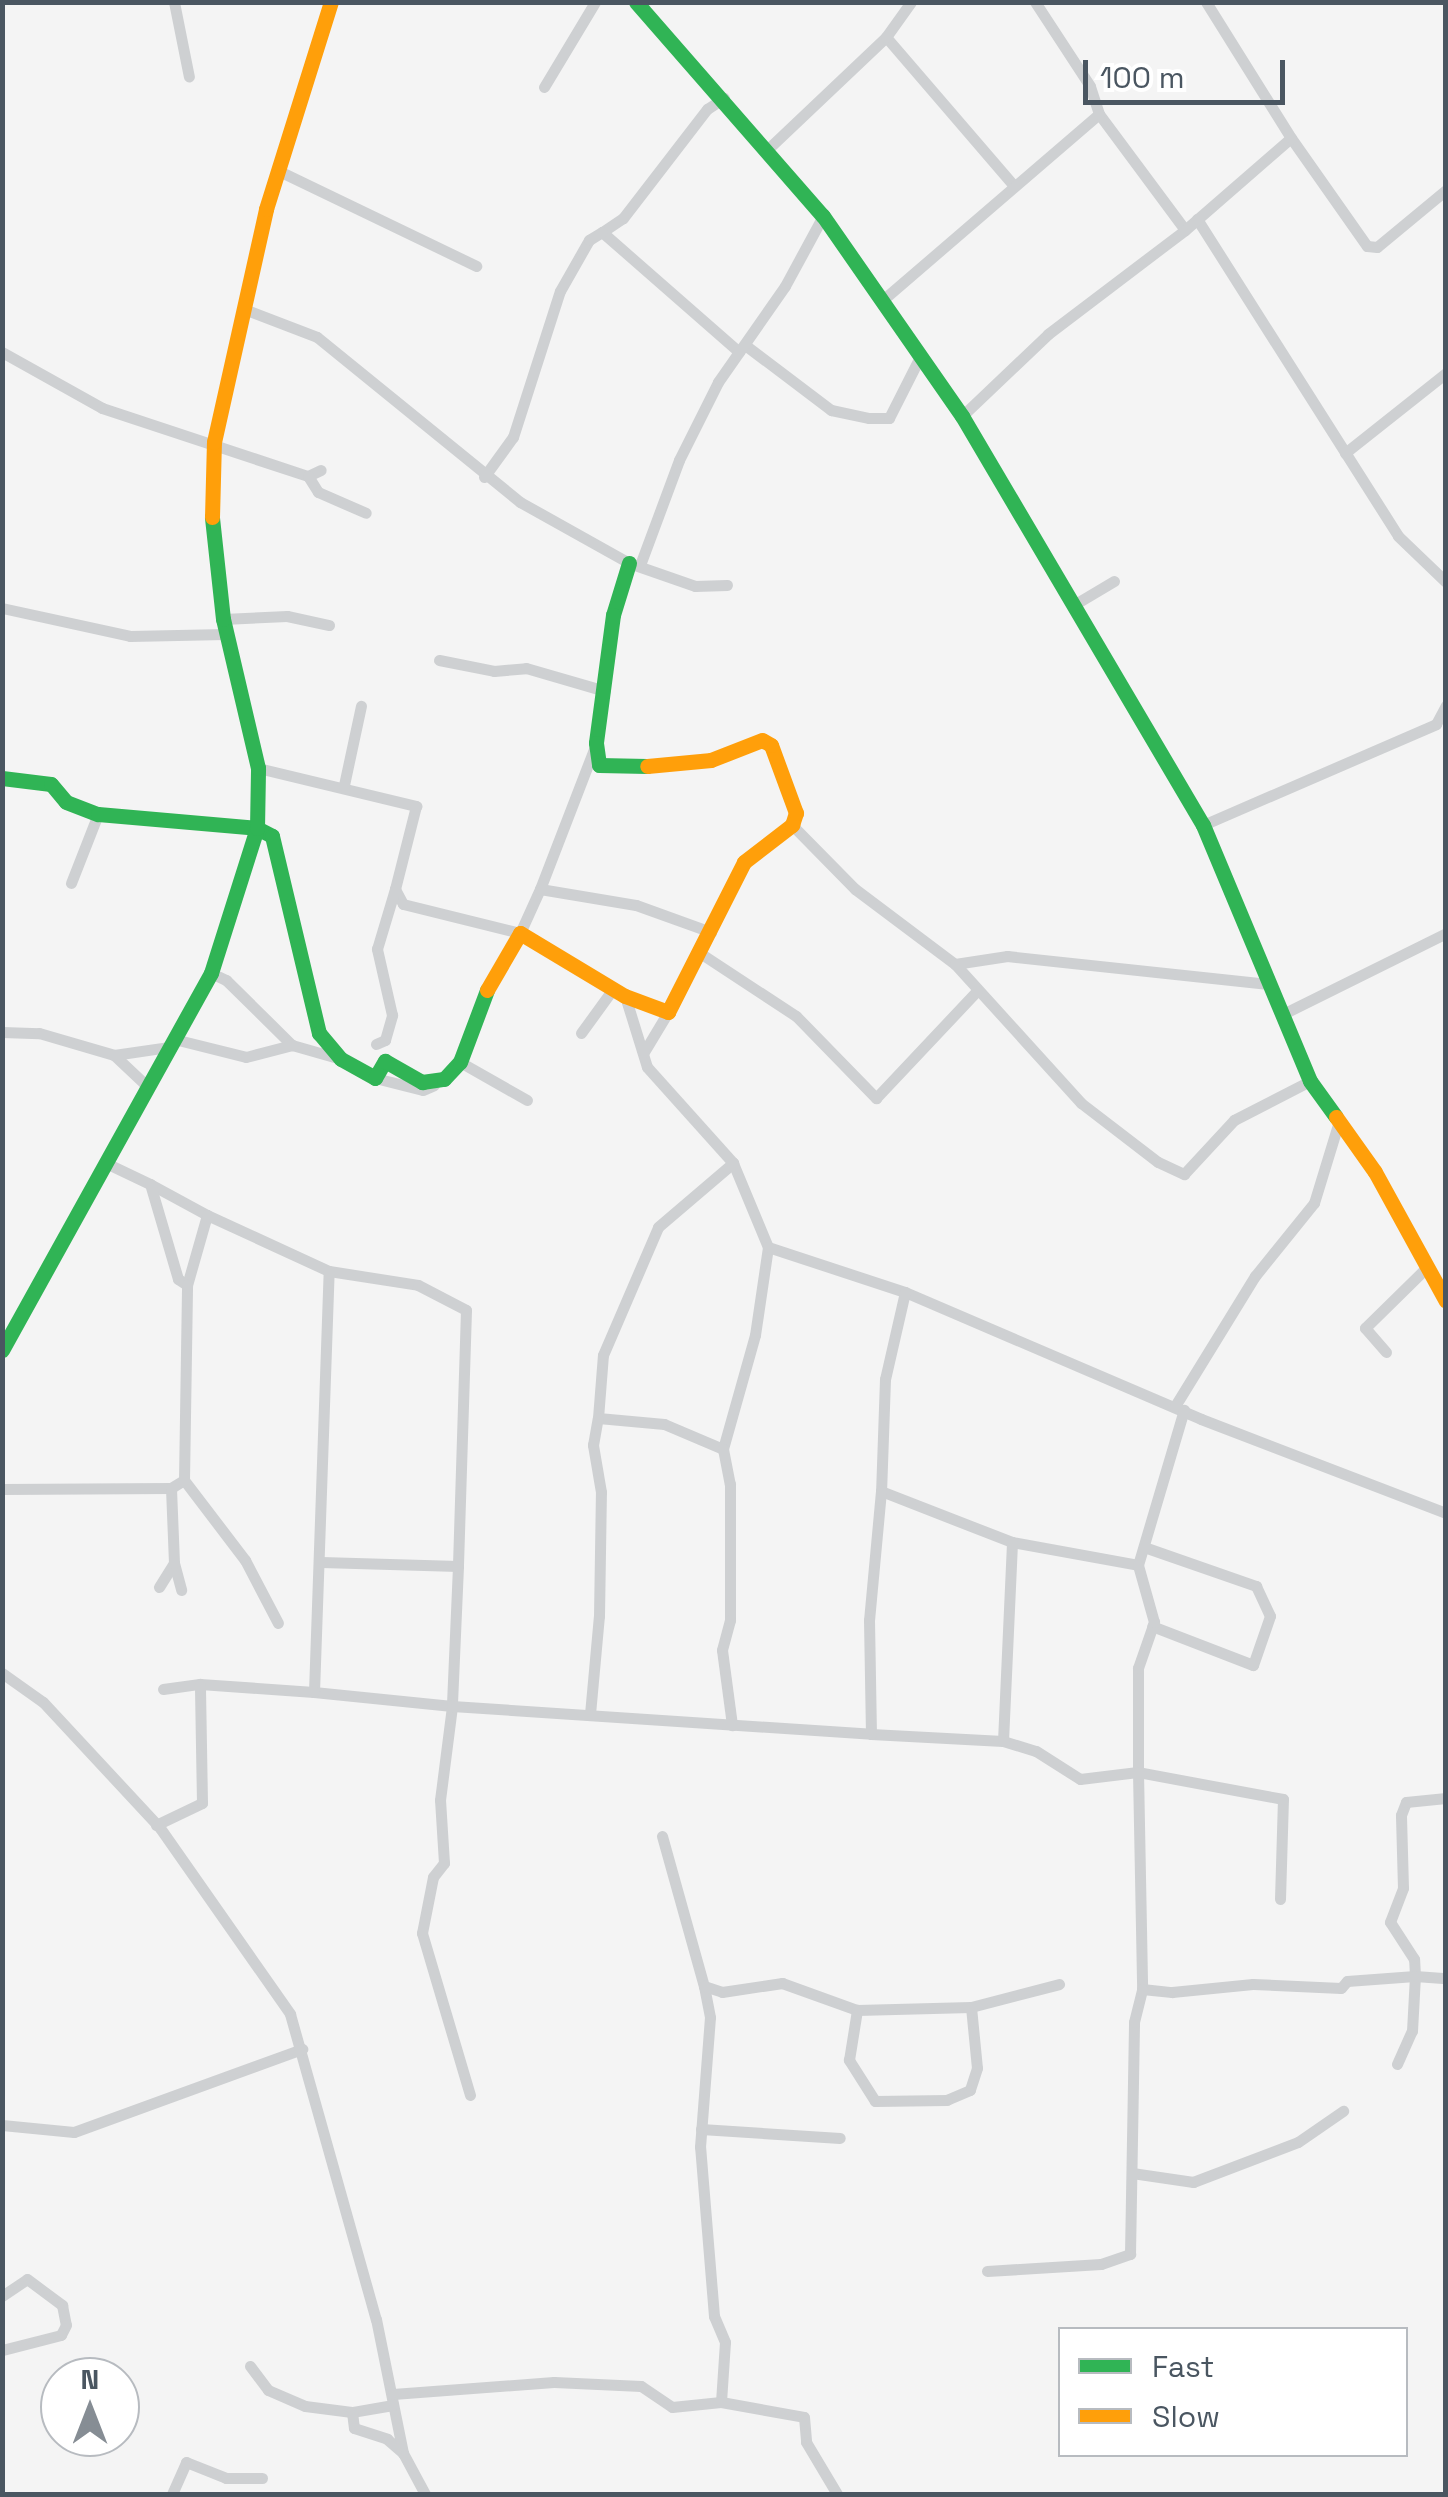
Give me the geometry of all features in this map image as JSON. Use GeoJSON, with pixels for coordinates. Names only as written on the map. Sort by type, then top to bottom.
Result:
{"type":"FeatureCollection","features":[{"type":"Feature","properties":{"kind":"street"},"geometry":{"type":"LineString","coordinates":[[174,2],[188,77]]}},
{"type":"Feature","properties":{"kind":"street"},"geometry":{"type":"LineString","coordinates":[[2,1350],[210,973],[257,828],[258,768],[224,626],[212,515],[214,442],[279,171],[332,2]]}},
{"type":"Feature","properties":{"kind":"street"},"geometry":{"type":"LineString","coordinates":[[544,87],[595,2]]}},
{"type":"Feature","properties":{"kind":"street"},"geometry":{"type":"LineString","coordinates":[[636,2],[768,148],[823,216],[885,298],[962,416],[1204,825],[1310,1081],[1339,1122],[1446,1300]]}},
{"type":"Feature","properties":{"kind":"street"},"geometry":{"type":"LineString","coordinates":[[768,148],[886,37],[911,2]]}},
{"type":"Feature","properties":{"kind":"street"},"geometry":{"type":"LineString","coordinates":[[1035,2],[1090,86],[1099,114],[1186,230]]}},
{"type":"Feature","properties":{"kind":"street"},"geometry":{"type":"LineString","coordinates":[[1206,2],[1291,138],[1366,246],[1377,247],[1446,190]]}},
{"type":"Feature","properties":{"kind":"street"},"geometry":{"type":"LineString","coordinates":[[886,37],[1014,186]]}},
{"type":"Feature","properties":{"kind":"street"},"geometry":{"type":"LineString","coordinates":[[484,476],[514,438],[560,291],[590,240],[624,218],[708,109],[724,98]]}},
{"type":"Feature","properties":{"kind":"street"},"geometry":{"type":"LineString","coordinates":[[885,298],[1099,114]]}},
{"type":"Feature","properties":{"kind":"street"},"geometry":{"type":"LineString","coordinates":[[962,416],[1048,334],[1186,230],[1291,138]]}},
{"type":"Feature","properties":{"kind":"street"},"geometry":{"type":"LineString","coordinates":[[279,171],[476,266]]}},
{"type":"Feature","properties":{"kind":"street"},"geometry":{"type":"LineString","coordinates":[[210,973],[292,1045],[341,1058],[375,1078],[385,1061],[434,1085],[460,1062],[472,1021],[540,889],[596,743],[613,615],[679,460],[823,216]]}},
{"type":"Feature","properties":{"kind":"street"},"geometry":{"type":"LineString","coordinates":[[1198,218],[1398,536],[1446,582]]}},
{"type":"Feature","properties":{"kind":"street"},"geometry":{"type":"LineString","coordinates":[[602,232],[742,348],[831,410],[890,418],[920,356]]}},
{"type":"Feature","properties":{"kind":"street"},"geometry":{"type":"LineString","coordinates":[[244,310],[318,337],[484,476],[635,564],[694,586],[727,585]]}},
{"type":"Feature","properties":{"kind":"street"},"geometry":{"type":"LineString","coordinates":[[2,352],[102,408],[308,476],[318,492],[366,513]]}},
{"type":"Feature","properties":{"kind":"street"},"geometry":{"type":"LineString","coordinates":[[1344,453],[1446,372]]}},
{"type":"Feature","properties":{"kind":"street"},"geometry":{"type":"LineString","coordinates":[[308,476],[321,470]]}},
{"type":"Feature","properties":{"kind":"street"},"geometry":{"type":"LineString","coordinates":[[1076,603],[1114,581]]}},
{"type":"Feature","properties":{"kind":"street"},"geometry":{"type":"LineString","coordinates":[[2,608],[130,636],[288,616],[329,625]]}},
{"type":"Feature","properties":{"kind":"street"},"geometry":{"type":"LineString","coordinates":[[439,660],[494,671],[526,668],[605,691]]}},
{"type":"Feature","properties":{"kind":"street"},"geometry":{"type":"LineString","coordinates":[[1204,825],[1436,724],[1446,705]]}},
{"type":"Feature","properties":{"kind":"street"},"geometry":{"type":"LineString","coordinates":[[344,785],[361,706]]}},
{"type":"Feature","properties":{"kind":"street"},"geometry":{"type":"LineString","coordinates":[[596,743],[599,765],[630,770],[711,760],[762,740],[772,745],[792,798],[792,825],[855,889],[955,964],[1081,1103],[1131,1144],[1184,1174],[1234,1120],[1310,1081]]}},
{"type":"Feature","properties":{"kind":"street"},"geometry":{"type":"LineString","coordinates":[[258,768],[344,785],[416,806],[377,949],[392,1015],[385,1040],[376,1044]]}},
{"type":"Feature","properties":{"kind":"street"},"geometry":{"type":"LineString","coordinates":[[2,778],[51,784],[66,802],[98,814],[257,828],[272,836],[319,1032],[341,1058]]}},
{"type":"Feature","properties":{"kind":"street"},"geometry":{"type":"LineString","coordinates":[[71,884],[98,814]]}},
{"type":"Feature","properties":{"kind":"street"},"geometry":{"type":"LineString","coordinates":[[644,1052],[700,953],[744,862],[792,825]]}},
{"type":"Feature","properties":{"kind":"street"},"geometry":{"type":"LineString","coordinates":[[395,889],[403,904],[520,934],[619,992],[668,1012]]}},
{"type":"Feature","properties":{"kind":"street"},"geometry":{"type":"LineString","coordinates":[[540,889],[636,906],[710,932]]}},
{"type":"Feature","properties":{"kind":"street"},"geometry":{"type":"LineString","coordinates":[[1283,1014],[1446,933]]}},
{"type":"Feature","properties":{"kind":"street"},"geometry":{"type":"LineString","coordinates":[[700,953],[796,1016],[876,1098],[977,991]]}},
{"type":"Feature","properties":{"kind":"street"},"geometry":{"type":"LineString","coordinates":[[955,964],[1007,956],[1271,984]]}},
{"type":"Feature","properties":{"kind":"street"},"geometry":{"type":"LineString","coordinates":[[580,1033],[619,992]]}},
{"type":"Feature","properties":{"kind":"street"},"geometry":{"type":"LineString","coordinates":[[619,992],[661,1088],[733,1163],[768,1247],[755,1335],[723,1449],[730,1484],[730,1620],[722,1650],[732,1726]]}},
{"type":"Feature","properties":{"kind":"street"},"geometry":{"type":"LineString","coordinates":[[2,1032],[39,1032],[114,1055],[148,1087]]}},
{"type":"Feature","properties":{"kind":"street"},"geometry":{"type":"LineString","coordinates":[[114,1055],[171,1043],[246,1057],[292,1045]]}},
{"type":"Feature","properties":{"kind":"street"},"geometry":{"type":"LineString","coordinates":[[460,1062],[527,1100]]}},
{"type":"Feature","properties":{"kind":"street"},"geometry":{"type":"LineString","coordinates":[[986,2271],[1101,2264],[1130,2254],[1134,2022],[1142,1989],[1138,1668],[1152,1626],[1138,1565],[1180,1408],[1255,1276],[1314,1203],[1339,1122]]}},
{"type":"Feature","properties":{"kind":"street"},"geometry":{"type":"LineString","coordinates":[[590,1714],[599,1616],[601,1492],[593,1445],[603,1354],[658,1228],[733,1163]]}},
{"type":"Feature","properties":{"kind":"street"},"geometry":{"type":"LineString","coordinates":[[108,1164],[329,1271],[418,1285],[466,1310],[452,1706],[440,1800],[444,1862],[434,1876],[422,1933],[470,2095]]}},
{"type":"Feature","properties":{"kind":"street"},"geometry":{"type":"LineString","coordinates":[[150,1184],[178,1278],[187,1285]]}},
{"type":"Feature","properties":{"kind":"street"},"geometry":{"type":"LineString","coordinates":[[207,1215],[187,1285],[184,1480],[245,1560],[278,1624]]}},
{"type":"Feature","properties":{"kind":"street"},"geometry":{"type":"LineString","coordinates":[[768,1247],[904,1292],[1180,1408],[1446,1513]]}},
{"type":"Feature","properties":{"kind":"street"},"geometry":{"type":"LineString","coordinates":[[1386,1352],[1365,1328],[1427,1267]]}},
{"type":"Feature","properties":{"kind":"street"},"geometry":{"type":"LineString","coordinates":[[314,1692],[322,1562],[329,1271]]}},
{"type":"Feature","properties":{"kind":"street"},"geometry":{"type":"LineString","coordinates":[[870,1734],[870,1620],[881,1492],[885,1378],[904,1292]]}},
{"type":"Feature","properties":{"kind":"street"},"geometry":{"type":"LineString","coordinates":[[598,1418],[664,1424],[723,1449]]}},
{"type":"Feature","properties":{"kind":"street"},"geometry":{"type":"LineString","coordinates":[[2,1489],[171,1488],[184,1480]]}},
{"type":"Feature","properties":{"kind":"street"},"geometry":{"type":"LineString","coordinates":[[171,1488],[174,1563],[181,1590]]}},
{"type":"Feature","properties":{"kind":"street"},"geometry":{"type":"LineString","coordinates":[[881,1492],[1012,1542],[1138,1565]]}},
{"type":"Feature","properties":{"kind":"street"},"geometry":{"type":"LineString","coordinates":[[1004,1742],[1012,1542]]}},
{"type":"Feature","properties":{"kind":"street"},"geometry":{"type":"LineString","coordinates":[[1144,1547],[1256,1586],[1270,1616],[1253,1665],[1152,1626]]}},
{"type":"Feature","properties":{"kind":"street"},"geometry":{"type":"LineString","coordinates":[[322,1562],[458,1566]]}},
{"type":"Feature","properties":{"kind":"street"},"geometry":{"type":"LineString","coordinates":[[159,1586],[174,1563]]}},
{"type":"Feature","properties":{"kind":"street"},"geometry":{"type":"LineString","coordinates":[[2,1673],[43,1702],[156,1824],[290,2014],[393,2400],[403,2453],[425,2494]]}},
{"type":"Feature","properties":{"kind":"street"},"geometry":{"type":"LineString","coordinates":[[156,1824],[202,1803],[200,1684]]}},
{"type":"Feature","properties":{"kind":"street"},"geometry":{"type":"LineString","coordinates":[[163,1689],[200,1684],[452,1706],[1004,1742],[1036,1751],[1080,1779],[1138,1772],[1283,1799],[1280,1899]]}},
{"type":"Feature","properties":{"kind":"street"},"geometry":{"type":"LineString","coordinates":[[1397,2064],[1412,2031],[1415,1976],[1414,1959],[1390,1922],[1404,1888],[1401,1815],[1406,1802],[1446,1798]]}},
{"type":"Feature","properties":{"kind":"street"},"geometry":{"type":"LineString","coordinates":[[662,1836],[710,2017],[701,2129],[714,2316],[725,2342],[721,2402]]}},
{"type":"Feature","properties":{"kind":"street"},"geometry":{"type":"LineString","coordinates":[[1142,1989],[1341,1988],[1347,1981],[1446,1978]]}},
{"type":"Feature","properties":{"kind":"street"},"geometry":{"type":"LineString","coordinates":[[704,1986],[733,1992],[782,1982],[857,2010],[971,2007],[1059,1984]]}},
{"type":"Feature","properties":{"kind":"street"},"geometry":{"type":"LineString","coordinates":[[857,2010],[849,2060],[875,2101],[947,2100],[970,2090],[976,2068],[971,2007]]}},
{"type":"Feature","properties":{"kind":"street"},"geometry":{"type":"LineString","coordinates":[[2,2124],[74,2132],[302,2049]]}},
{"type":"Feature","properties":{"kind":"street"},"geometry":{"type":"LineString","coordinates":[[1132,2172],[1193,2182],[1298,2142],[1343,2111]]}},
{"type":"Feature","properties":{"kind":"street"},"geometry":{"type":"LineString","coordinates":[[701,2129],[840,2138]]}},
{"type":"Feature","properties":{"kind":"street"},"geometry":{"type":"LineString","coordinates":[[2,2296],[26,2279],[62,2305],[66,2325],[61,2334],[2,2350]]}},
{"type":"Feature","properties":{"kind":"street"},"geometry":{"type":"LineString","coordinates":[[250,2366],[268,2390],[305,2406],[352,2412],[393,2400],[554,2382],[641,2386],[672,2406],[721,2402],[804,2417],[806,2442],[837,2494]]}},
{"type":"Feature","properties":{"kind":"street"},"geometry":{"type":"LineString","coordinates":[[352,2412],[354,2428],[387,2439],[403,2453]]}},
{"type":"Feature","properties":{"kind":"street"},"geometry":{"type":"LineString","coordinates":[[172,2494],[186,2462],[226,2478],[262,2478]]}},
{"type":"Feature","properties":{"kind":"traffic: fast"},"geometry":{"type":"LineString","coordinates":[[636,2],[823,216],[962,416],[1203,825],[1310,1081],[1336,1117]]}},
{"type":"Feature","properties":{"kind":"traffic: fast"},"geometry":{"type":"LineString","coordinates":[[2,1350],[211,973],[257,828],[258,768],[223,619],[212,517]]}},
{"type":"Feature","properties":{"kind":"traffic: fast"},"geometry":{"type":"LineString","coordinates":[[629,563],[613,615],[596,743],[599,765],[647,766]]}},
{"type":"Feature","properties":{"kind":"traffic: fast"},"geometry":{"type":"LineString","coordinates":[[2,778],[51,784],[66,802],[98,814],[257,828],[272,836],[319,1033],[341,1059],[375,1078],[385,1061],[422,1082],[444,1079],[460,1062],[487,990]]}},
{"type":"Feature","properties":{"kind":"traffic: slow"},"geometry":{"type":"LineString","coordinates":[[212,517],[214,442],[266,209],[331,2]]}},
{"type":"Feature","properties":{"kind":"traffic: slow"},"geometry":{"type":"LineString","coordinates":[[487,990],[520,933],[625,996],[668,1012],[744,862],[792,825],[796,813],[771,745],[762,740],[711,760],[647,766]]}},
{"type":"Feature","properties":{"kind":"traffic: slow"},"geometry":{"type":"LineString","coordinates":[[1336,1117],[1375,1172],[1446,1301]]}}]}
